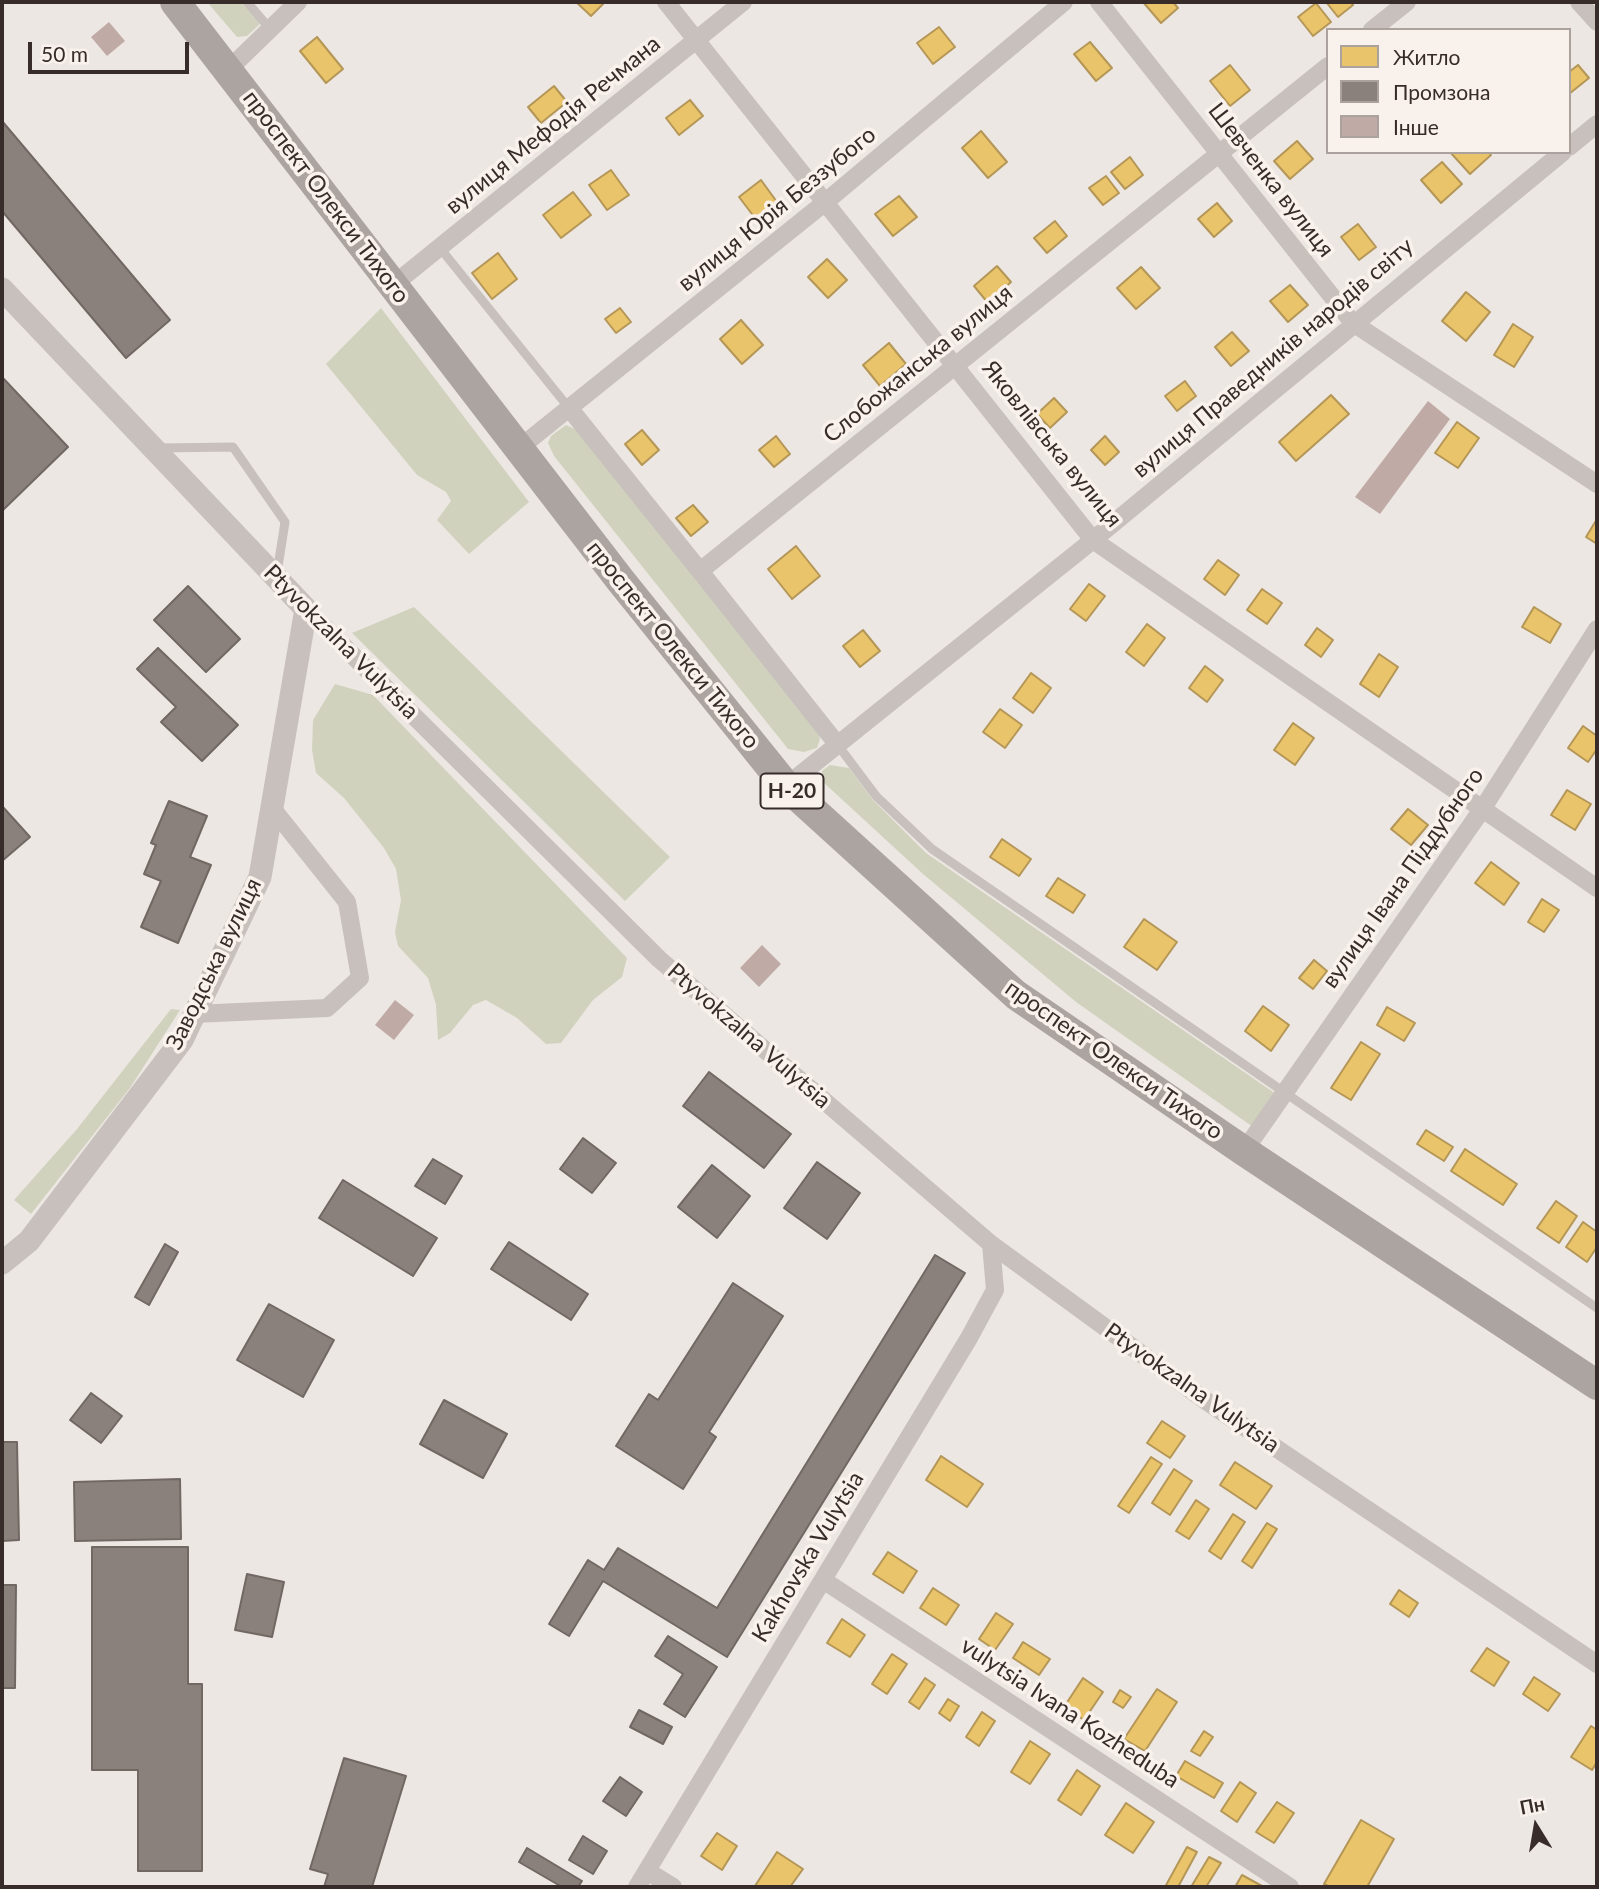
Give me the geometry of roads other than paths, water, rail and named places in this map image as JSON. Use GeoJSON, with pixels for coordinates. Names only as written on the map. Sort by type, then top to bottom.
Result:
{"type":"FeatureCollection","features":[{"type":"Feature","properties":{"kind":"main road","name":"проспект Олекси Тихого"},"geometry":{"type":"LineString","coordinates":[[175,2],[518,449],[786,786],[1016,995],[1244,1151],[1597,1385]]}},
{"type":"Feature","properties":{"kind":"street"},"geometry":{"type":"LineString","coordinates":[[229,70],[298,2]]}},
{"type":"Feature","properties":{"kind":"street","name":"Яковлівська вулиця"},"geometry":{"type":"LineString","coordinates":[[666,2],[823,204],[956,364],[1093,540],[1597,888]]}},
{"type":"Feature","properties":{"kind":"street","name":"вулиця Мефодія Речмана"},"geometry":{"type":"LineString","coordinates":[[393,285],[743,2]]}},
{"type":"Feature","properties":{"kind":"street","name":"вулиця Юрія Беззубого"},"geometry":{"type":"LineString","coordinates":[[518,449],[823,204],[1064,2]]}},
{"type":"Feature","properties":{"kind":"street","name":"Шевченка вулиця"},"geometry":{"type":"LineString","coordinates":[[1099,2],[1353,323],[1597,485]]}},
{"type":"Feature","properties":{"kind":"street"},"geometry":{"type":"LineString","coordinates":[[1374,28],[1407,2]]}},
{"type":"Feature","properties":{"kind":"street"},"geometry":{"type":"LineString","coordinates":[[1579,2],[1597,22]]}},
{"type":"Feature","properties":{"kind":"street","name":"Слобожанська вулиця"},"geometry":{"type":"LineString","coordinates":[[701,571],[1326,68]]}},
{"type":"Feature","properties":{"kind":"street"},"geometry":{"type":"LineString","coordinates":[[1571,145],[1597,124]]}},
{"type":"Feature","properties":{"kind":"street","name":"вулиця Праведників народів світу"},"geometry":{"type":"LineString","coordinates":[[786,786],[1093,540],[1561,154]]}},
{"type":"Feature","properties":{"kind":"street","name":"Ptyvokzalna Vulytsia"},"geometry":{"type":"LineString","coordinates":[[2,289],[306,610],[659,959],[991,1244],[1206,1401],[1597,1664]]}},
{"type":"Feature","properties":{"kind":"street"},"geometry":{"type":"LineString","coordinates":[[570,409],[837,744]]}},
{"type":"Feature","properties":{"kind":"street","name":"Заводська вулиця"},"geometry":{"type":"LineString","coordinates":[[2,1263],[29,1241],[182,1040],[260,877],[306,610]]}},
{"type":"Feature","properties":{"kind":"street","name":"вулиця Івана Піддубного"},"geometry":{"type":"LineString","coordinates":[[1244,1151],[1483,808],[1597,629]]}},
{"type":"Feature","properties":{"kind":"street"},"geometry":{"type":"LineString","coordinates":[[194,1014],[327,1007],[360,978],[347,902],[272,808]]}},
{"type":"Feature","properties":{"kind":"street","name":"Kakhovska Vulytsia"},"geometry":{"type":"LineString","coordinates":[[637,1887],[995,1290],[991,1244]]}},
{"type":"Feature","properties":{"kind":"street","name":"vulytsia Ivana Kozheduba"},"geometry":{"type":"LineString","coordinates":[[823,1580],[1290,1887]]}},
{"type":"Feature","properties":{"kind":"street"},"geometry":{"type":"LineString","coordinates":[[647,1871],[673,1887]]}},
{"type":"Feature","properties":{"kind":"lane"},"geometry":{"type":"LineString","coordinates":[[247,2],[270,29]]}},
{"type":"Feature","properties":{"kind":"lane"},"geometry":{"type":"LineString","coordinates":[[440,248],[570,409]]}},
{"type":"Feature","properties":{"kind":"lane"},"geometry":{"type":"LineString","coordinates":[[153,449],[233,447],[285,522],[276,578]]}},
{"type":"Feature","properties":{"kind":"lane"},"geometry":{"type":"LineString","coordinates":[[837,744],[876,796],[932,849],[1597,1308]]}}]}
